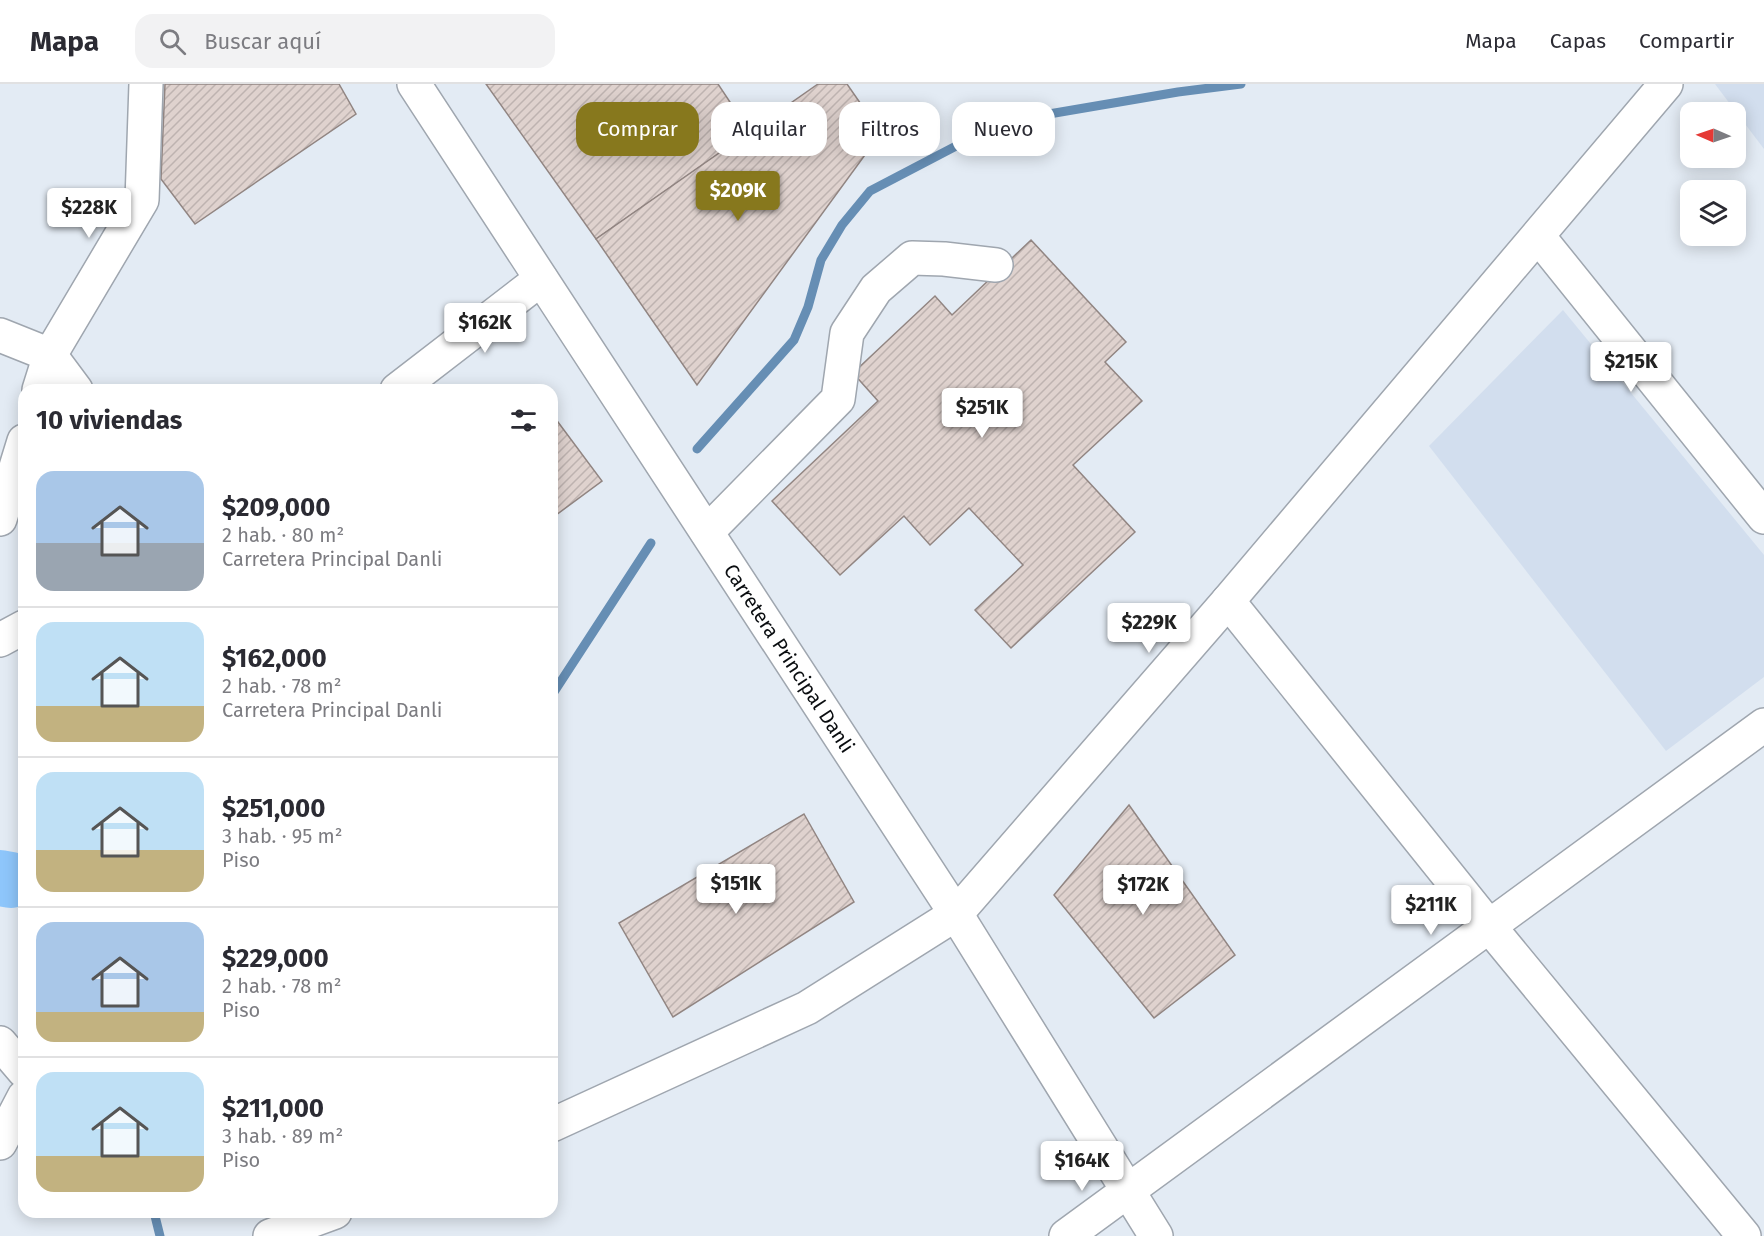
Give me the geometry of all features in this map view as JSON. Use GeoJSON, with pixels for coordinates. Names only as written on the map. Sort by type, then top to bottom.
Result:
{"type":"FeatureCollection","features":[{"type":"Feature","properties":{"kind":"street"},"geometry":{"type":"LineString","coordinates":[[41,384],[50,355],[142,200],[146,84]]}},
{"type":"Feature","properties":{"kind":"street","name":"Carretera Principal Danli"},"geometry":{"type":"LineString","coordinates":[[414,84],[956,914],[1156,1236]]}},
{"type":"Feature","properties":{"kind":"street"},"geometry":{"type":"LineString","coordinates":[[558,1122],[807,1008],[956,914],[1228,601],[1666,84]]}},
{"type":"Feature","properties":{"kind":"street"},"geometry":{"type":"LineString","coordinates":[[1538,236],[1764,517]]}},
{"type":"Feature","properties":{"kind":"street"},"geometry":{"type":"LineString","coordinates":[[707,532],[838,399],[847,333],[876,289],[912,258],[996,265]]}},
{"type":"Feature","properties":{"kind":"street"},"geometry":{"type":"LineString","coordinates":[[405,384],[541,279]]}},
{"type":"Feature","properties":{"kind":"street"},"geometry":{"type":"LineString","coordinates":[[0,335],[50,355],[72,384]]}},
{"type":"Feature","properties":{"kind":"street"},"geometry":{"type":"LineString","coordinates":[[8,505],[18,465]]}},
{"type":"Feature","properties":{"kind":"street"},"geometry":{"type":"LineString","coordinates":[[1228,601],[1488,925],[1744,1236]]}},
{"type":"Feature","properties":{"kind":"street"},"geometry":{"type":"LineString","coordinates":[[0,640],[18,630]]}},
{"type":"Feature","properties":{"kind":"street"},"geometry":{"type":"LineString","coordinates":[[1066,1236],[1764,725]]}},
{"type":"Feature","properties":{"kind":"street"},"geometry":{"type":"LineString","coordinates":[[0,1043],[18,1064]]}},
{"type":"Feature","properties":{"kind":"street"},"geometry":{"type":"LineString","coordinates":[[0,1143],[18,1108]]}},
{"type":"Feature","properties":{"kind":"street"},"geometry":{"type":"LineString","coordinates":[[270,1236],[319,1218]]}},
{"type":"Feature","properties":{"kind":"shaded area"},"geometry":{"type":"Polygon","coordinates":[[[1715,84],[1764,84],[1764,149],[1746,125],[1746,102],[1729,102],[1715,84]]]}},
{"type":"Feature","properties":{"kind":"shaded area"},"geometry":{"type":"Polygon","coordinates":[[[1563,310],[1764,555],[1764,677],[1666,751],[1429,446],[1563,310]]]}},
{"type":"Feature","properties":{"kind":"building"},"geometry":{"type":"Polygon","coordinates":[[[165,84],[339,84],[356,114],[195,224],[161,179],[165,84]]]}},
{"type":"Feature","properties":{"kind":"building"},"geometry":{"type":"Polygon","coordinates":[[[486,84],[718,84],[730,102],[711,102],[711,156],[715,156],[596,239],[486,84]]]}},
{"type":"Feature","properties":{"kind":"building"},"geometry":{"type":"Polygon","coordinates":[[[818,84],[847,84],[859,102],[839,102],[839,156],[864,156],[697,385],[596,239],[715,156],[827,156],[827,102],[792,102],[818,84]]]}},
{"type":"Feature","properties":{"kind":"building"},"geometry":{"type":"Polygon","coordinates":[[[1031,240],[1126,342],[1105,362],[1142,401],[1073,465],[1135,532],[1011,648],[975,610],[1023,565],[969,508],[930,545],[904,516],[840,575],[772,501],[878,401],[853,373],[935,296],[952,315],[1031,240]]]}},
{"type":"Feature","properties":{"kind":"building"},"geometry":{"type":"Polygon","coordinates":[[[558,422],[602,481],[558,514],[558,422]]]}},
{"type":"Feature","properties":{"kind":"building"},"geometry":{"type":"Polygon","coordinates":[[[1129,805],[1235,955],[1154,1018],[1054,895],[1129,805]]]}},
{"type":"Feature","properties":{"kind":"building"},"geometry":{"type":"Polygon","coordinates":[[[804,814],[854,902],[673,1017],[619,923],[804,814]]]}},
{"type":"Feature","properties":{"kind":"waterway"},"geometry":{"type":"LineString","coordinates":[[697,449],[794,340],[808,307],[821,260],[842,225],[870,191],[1002,122],[1178,92],[1241,84]]}},
{"type":"Feature","properties":{"kind":"waterway"},"geometry":{"type":"LineString","coordinates":[[558,686],[651,543]]}},
{"type":"Feature","properties":{"kind":"waterway"},"geometry":{"type":"LineString","coordinates":[[0,878],[11,880]]}},
{"type":"Feature","properties":{"kind":"waterway"},"geometry":{"type":"LineString","coordinates":[[11,880],[18,891]]}},
{"type":"Feature","properties":{"kind":"waterway"},"geometry":{"type":"LineString","coordinates":[[156,1218],[160,1236]]}}]}
